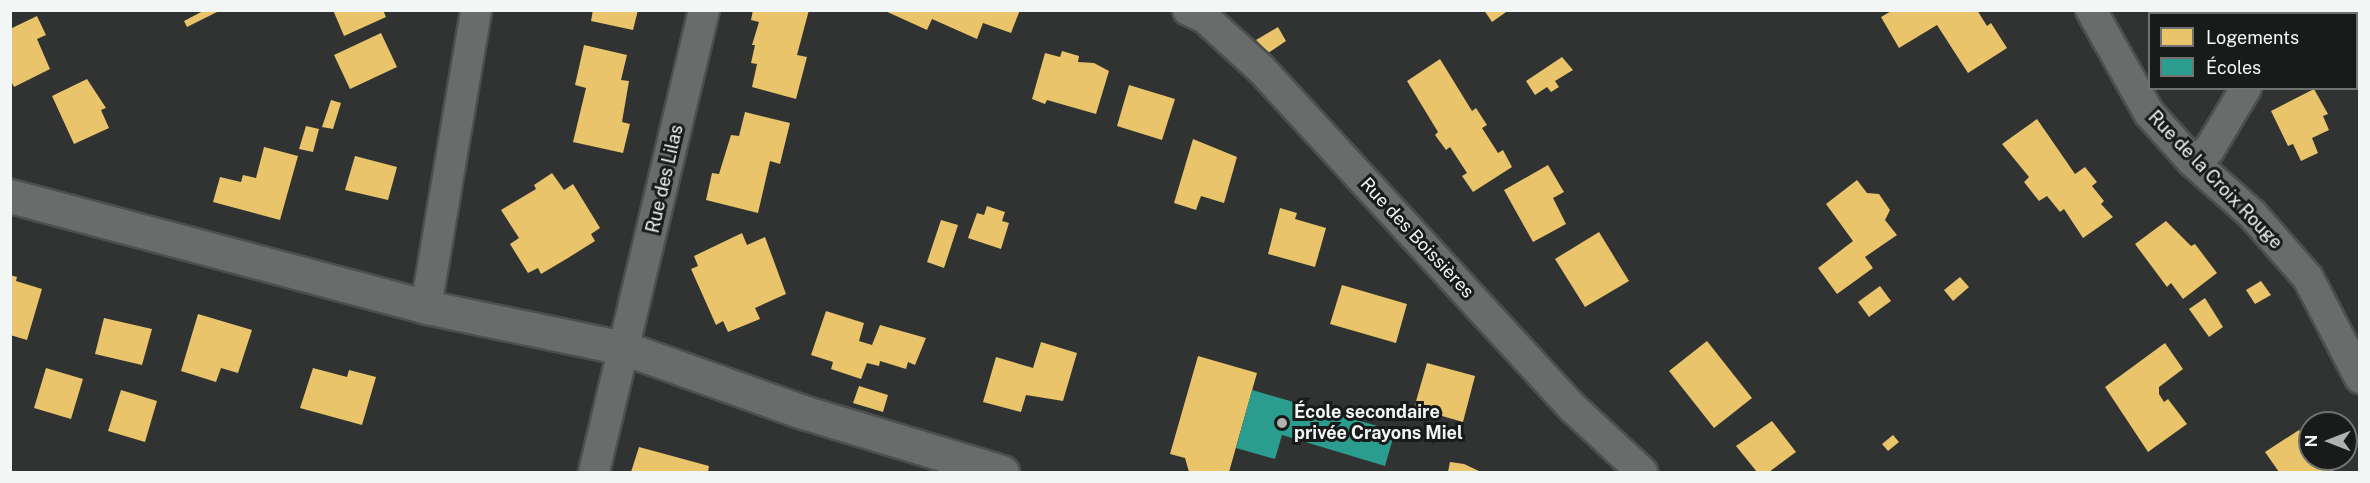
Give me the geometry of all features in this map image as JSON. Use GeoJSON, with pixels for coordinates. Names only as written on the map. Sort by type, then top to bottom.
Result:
{"type":"FeatureCollection","features":[{"type":"Feature","properties":{"kind":"street"},"geometry":{"type":"LineString","coordinates":[[426,308],[476,10]]}},
{"type":"Feature","properties":{"kind":"street","name":"Rue des Lilas"},"geometry":{"type":"LineString","coordinates":[[594,472],[704,10]]}},
{"type":"Feature","properties":{"kind":"street","name":"Rue des Boissières"},"geometry":{"type":"LineString","coordinates":[[1188,10],[1205,18],[1261,69],[1574,409],[1642,472]]}},
{"type":"Feature","properties":{"kind":"street","name":"Rue de la Croix Rouge"},"geometry":{"type":"LineString","coordinates":[[2091,10],[2149,113],[2192,161],[2252,214],[2308,278],[2360,378]]}},
{"type":"Feature","properties":{"kind":"street"},"geometry":{"type":"LineString","coordinates":[[2192,161],[2208,150],[2245,90]]}},
{"type":"Feature","properties":{"kind":"street"},"geometry":{"type":"LineString","coordinates":[[10,196],[426,308],[624,348],[803,412],[1002,472]]}},
{"type":"Feature","properties":{"kind":"building: Logements"},"geometry":{"type":"Polygon","coordinates":[[[205,10],[221,10],[187,27],[184,21],[205,10]]]}},
{"type":"Feature","properties":{"kind":"building: Logements"},"geometry":{"type":"Polygon","coordinates":[[[333,10],[383,10],[386,17],[344,36],[333,10]]]}},
{"type":"Feature","properties":{"kind":"building: Logements"},"geometry":{"type":"Polygon","coordinates":[[[593,10],[638,10],[633,30],[591,21],[593,10]]]}},
{"type":"Feature","properties":{"kind":"building: Logements"},"geometry":{"type":"Polygon","coordinates":[[[753,10],[809,10],[797,55],[807,57],[796,99],[752,87],[757,64],[751,63],[755,45],[752,45],[759,22],[751,20],[753,10]]]}},
{"type":"Feature","properties":{"kind":"building: Logements"},"geometry":{"type":"Polygon","coordinates":[[[883,10],[1020,10],[1011,33],[983,23],[977,39],[932,19],[927,30],[883,10]]]}},
{"type":"Feature","properties":{"kind":"building: Logements"},"geometry":{"type":"Polygon","coordinates":[[[1484,10],[1509,10],[1492,22],[1484,10]]]}},
{"type":"Feature","properties":{"kind":"building: Logements"},"geometry":{"type":"Polygon","coordinates":[[[1893,10],[1977,10],[1987,26],[1991,23],[2007,48],[1968,73],[1937,25],[1899,48],[1881,17],[1893,10]]]}},
{"type":"Feature","properties":{"kind":"building: Logements"},"geometry":{"type":"Polygon","coordinates":[[[2156,10],[2210,10],[2210,12],[2156,12],[2156,10]]]}},
{"type":"Feature","properties":{"kind":"building: Logements"},"geometry":{"type":"Polygon","coordinates":[[[37,16],[46,35],[37,39],[50,69],[14,87],[10,79],[10,29],[37,16]]]}},
{"type":"Feature","properties":{"kind":"building: Logements"},"geometry":{"type":"Polygon","coordinates":[[[1278,27],[1286,41],[1268,53],[1256,40],[1278,27]]]}},
{"type":"Feature","properties":{"kind":"building: Logements"},"geometry":{"type":"Polygon","coordinates":[[[381,33],[397,67],[350,89],[334,55],[381,33]]]}},
{"type":"Feature","properties":{"kind":"building: Logements"},"geometry":{"type":"Polygon","coordinates":[[[584,45],[627,55],[621,80],[629,81],[622,122],[630,124],[623,153],[573,142],[586,88],[575,85],[584,45]]]}},
{"type":"Feature","properties":{"kind":"building: Logements"},"geometry":{"type":"Polygon","coordinates":[[[1062,51],[1079,56],[1078,62],[1094,63],[1109,71],[1096,114],[1047,100],[1045,104],[1032,99],[1045,53],[1060,57],[1062,51]]]}},
{"type":"Feature","properties":{"kind":"building: Logements"},"geometry":{"type":"Polygon","coordinates":[[[1562,57],[1573,70],[1555,81],[1559,87],[1551,92],[1547,87],[1535,95],[1526,81],[1562,57]]]}},
{"type":"Feature","properties":{"kind":"building: Logements"},"geometry":{"type":"Polygon","coordinates":[[[1440,59],[1472,111],[1476,108],[1487,125],[1482,128],[1498,153],[1503,150],[1512,167],[1473,192],[1462,176],[1467,173],[1450,147],[1446,150],[1435,135],[1438,132],[1407,81],[1440,59]]]}},
{"type":"Feature","properties":{"kind":"building: Logements"},"geometry":{"type":"Polygon","coordinates":[[[87,79],[106,108],[101,110],[109,128],[74,144],[52,96],[87,79]]]}},
{"type":"Feature","properties":{"kind":"building: Logements"},"geometry":{"type":"Polygon","coordinates":[[[1129,85],[1175,99],[1162,140],[1117,126],[1129,85]]]}},
{"type":"Feature","properties":{"kind":"building: Logements"},"geometry":{"type":"Polygon","coordinates":[[[2315,90],[2328,114],[2323,116],[2329,130],[2312,138],[2318,153],[2301,161],[2293,144],[2288,146],[2271,111],[2315,90]]]}},
{"type":"Feature","properties":{"kind":"building: Logements"},"geometry":{"type":"Polygon","coordinates":[[[331,100],[341,103],[333,129],[322,127],[331,100]]]}},
{"type":"Feature","properties":{"kind":"building: Logements"},"geometry":{"type":"Polygon","coordinates":[[[745,112],[790,123],[780,164],[770,161],[758,213],[706,200],[712,173],[719,174],[731,135],[739,136],[745,112]]]}},
{"type":"Feature","properties":{"kind":"building: Logements"},"geometry":{"type":"Polygon","coordinates":[[[2037,119],[2075,174],[2085,167],[2097,182],[2092,186],[2104,201],[2101,204],[2113,217],[2083,238],[2064,209],[2060,212],[2047,196],[2039,201],[2024,182],[2029,177],[2002,144],[2037,119]]]}},
{"type":"Feature","properties":{"kind":"building: Logements"},"geometry":{"type":"Polygon","coordinates":[[[306,126],[319,129],[313,152],[299,149],[306,126]]]}},
{"type":"Feature","properties":{"kind":"building: Logements"},"geometry":{"type":"Polygon","coordinates":[[[1193,139],[1237,157],[1224,203],[1201,196],[1196,210],[1174,203],[1193,139]]]}},
{"type":"Feature","properties":{"kind":"building: Logements"},"geometry":{"type":"Polygon","coordinates":[[[264,147],[298,156],[280,220],[213,202],[220,177],[241,182],[243,175],[256,178],[264,147]]]}},
{"type":"Feature","properties":{"kind":"building: Logements"},"geometry":{"type":"Polygon","coordinates":[[[355,156],[397,167],[388,200],[345,190],[355,156]]]}},
{"type":"Feature","properties":{"kind":"building: Logements"},"geometry":{"type":"Polygon","coordinates":[[[1548,165],[1564,192],[1553,198],[1566,224],[1533,242],[1504,190],[1548,165]]]}},
{"type":"Feature","properties":{"kind":"building: Logements"},"geometry":{"type":"Polygon","coordinates":[[[552,173],[564,190],[573,184],[600,228],[591,234],[595,241],[568,258],[541,274],[538,268],[528,273],[510,244],[519,238],[501,210],[536,189],[534,185],[552,173]]]}},
{"type":"Feature","properties":{"kind":"building: Logements"},"geometry":{"type":"Polygon","coordinates":[[[1857,180],[1867,193],[1879,194],[1890,210],[1885,220],[1897,235],[1865,257],[1873,268],[1837,294],[1818,268],[1853,241],[1826,204],[1857,180]]]}},
{"type":"Feature","properties":{"kind":"building: Logements"},"geometry":{"type":"Polygon","coordinates":[[[987,206],[1005,212],[1002,221],[1009,223],[1001,249],[968,238],[977,213],[984,215],[987,206]]]}},
{"type":"Feature","properties":{"kind":"building: Logements"},"geometry":{"type":"Polygon","coordinates":[[[1280,208],[1297,213],[1295,219],[1326,228],[1315,267],[1268,254],[1280,208]]]}},
{"type":"Feature","properties":{"kind":"building: Logements"},"geometry":{"type":"Polygon","coordinates":[[[941,220],[958,225],[944,268],[927,262],[941,220]]]}},
{"type":"Feature","properties":{"kind":"building: Logements"},"geometry":{"type":"Polygon","coordinates":[[[2166,221],[2191,246],[2195,244],[2217,273],[2183,299],[2171,283],[2167,287],[2135,244],[2166,221]]]}},
{"type":"Feature","properties":{"kind":"building: Logements"},"geometry":{"type":"Polygon","coordinates":[[[1599,232],[1629,281],[1585,307],[1555,259],[1599,232]]]}},
{"type":"Feature","properties":{"kind":"building: Logements"},"geometry":{"type":"Polygon","coordinates":[[[742,233],[747,245],[765,237],[786,294],[755,308],[760,319],[728,332],[723,321],[716,325],[691,269],[698,266],[694,256],[742,233]]]}},
{"type":"Feature","properties":{"kind":"building: Logements"},"geometry":{"type":"Polygon","coordinates":[[[10,275],[17,277],[16,281],[42,289],[27,340],[10,335],[10,275]]]}},
{"type":"Feature","properties":{"kind":"building: Logements"},"geometry":{"type":"Polygon","coordinates":[[[1960,277],[1969,287],[1953,301],[1944,290],[1960,277]]]}},
{"type":"Feature","properties":{"kind":"building: Logements"},"geometry":{"type":"Polygon","coordinates":[[[2261,281],[2271,295],[2255,304],[2246,290],[2261,281]]]}},
{"type":"Feature","properties":{"kind":"building: Logements"},"geometry":{"type":"Polygon","coordinates":[[[1342,285],[1407,304],[1396,343],[1330,324],[1342,285]]]}},
{"type":"Feature","properties":{"kind":"building: Logements"},"geometry":{"type":"Polygon","coordinates":[[[1880,286],[1891,301],[1869,317],[1858,302],[1880,286]]]}},
{"type":"Feature","properties":{"kind":"building: Logements"},"geometry":{"type":"Polygon","coordinates":[[[2205,298],[2223,327],[2209,337],[2189,309],[2205,298]]]}},
{"type":"Feature","properties":{"kind":"building: Logements"},"geometry":{"type":"Polygon","coordinates":[[[826,311],[864,323],[859,341],[872,345],[880,325],[926,338],[915,365],[908,362],[906,369],[880,361],[879,366],[867,363],[861,379],[831,369],[833,362],[811,355],[826,311]]]}},
{"type":"Feature","properties":{"kind":"building: Logements"},"geometry":{"type":"Polygon","coordinates":[[[198,314],[252,330],[238,373],[221,368],[216,382],[181,371],[198,314]]]}},
{"type":"Feature","properties":{"kind":"building: Logements"},"geometry":{"type":"Polygon","coordinates":[[[104,318],[152,329],[142,365],[95,354],[104,318]]]}},
{"type":"Feature","properties":{"kind":"building: Logements"},"geometry":{"type":"Polygon","coordinates":[[[1707,341],[1752,398],[1714,428],[1669,371],[1707,341]]]}},
{"type":"Feature","properties":{"kind":"building: Logements"},"geometry":{"type":"Polygon","coordinates":[[[1041,342],[1077,353],[1063,401],[1026,395],[1021,412],[983,402],[996,357],[1033,368],[1041,342]]]}},
{"type":"Feature","properties":{"kind":"building: Logements"},"geometry":{"type":"Polygon","coordinates":[[[2165,343],[2183,369],[2159,387],[2159,394],[2164,402],[2168,399],[2187,424],[2148,452],[2105,387],[2165,343]]]}},
{"type":"Feature","properties":{"kind":"building: Logements"},"geometry":{"type":"Polygon","coordinates":[[[1198,356],[1257,373],[1229,472],[1189,472],[1185,458],[1170,454],[1198,356]]]}},
{"type":"Feature","properties":{"kind":"building: Logements"},"geometry":{"type":"Polygon","coordinates":[[[1427,363],[1475,376],[1463,422],[1414,408],[1427,363]]]}},
{"type":"Feature","properties":{"kind":"building: Logements"},"geometry":{"type":"Polygon","coordinates":[[[46,368],[83,379],[71,419],[34,408],[46,368]]]}},
{"type":"Feature","properties":{"kind":"building: Logements"},"geometry":{"type":"Polygon","coordinates":[[[313,368],[347,377],[349,370],[376,377],[362,425],[300,408],[313,368]]]}},
{"type":"Feature","properties":{"kind":"building: Logements"},"geometry":{"type":"Polygon","coordinates":[[[859,386],[888,395],[883,412],[853,403],[859,386]]]}},
{"type":"Feature","properties":{"kind":"building: Logements"},"geometry":{"type":"Polygon","coordinates":[[[121,390],[157,401],[145,442],[108,431],[121,390]]]}},
{"type":"Feature","properties":{"kind":"building: Logements"},"geometry":{"type":"Polygon","coordinates":[[[1772,421],[1796,452],[1769,472],[1757,472],[1736,446],[1772,421]]]}},
{"type":"Feature","properties":{"kind":"building: Logements"},"geometry":{"type":"Polygon","coordinates":[[[2298,431],[2298,471],[2334,472],[2279,472],[2265,452],[2298,431]]]}},
{"type":"Feature","properties":{"kind":"building: Logements"},"geometry":{"type":"Polygon","coordinates":[[[1893,435],[1899,442],[1888,451],[1882,444],[1893,435]]]}},
{"type":"Feature","properties":{"kind":"building: Logements"},"geometry":{"type":"Polygon","coordinates":[[[639,447],[709,466],[708,472],[631,472],[639,447]]]}},
{"type":"Feature","properties":{"kind":"building: Logements"},"geometry":{"type":"Polygon","coordinates":[[[1450,462],[1464,464],[1481,472],[1448,472],[1450,462]]]}},
{"type":"Feature","properties":{"kind":"building: Écoles"},"geometry":{"type":"Polygon","coordinates":[[[1252,390],[1395,431],[1385,466],[1282,435],[1275,459],[1236,448],[1252,390]]]}},
{"type":"Feature","properties":{"kind":"place","name":"École secondaire privée Crayons Miel"},"geometry":{"type":"Point","coordinates":[1282,423]}}]}
